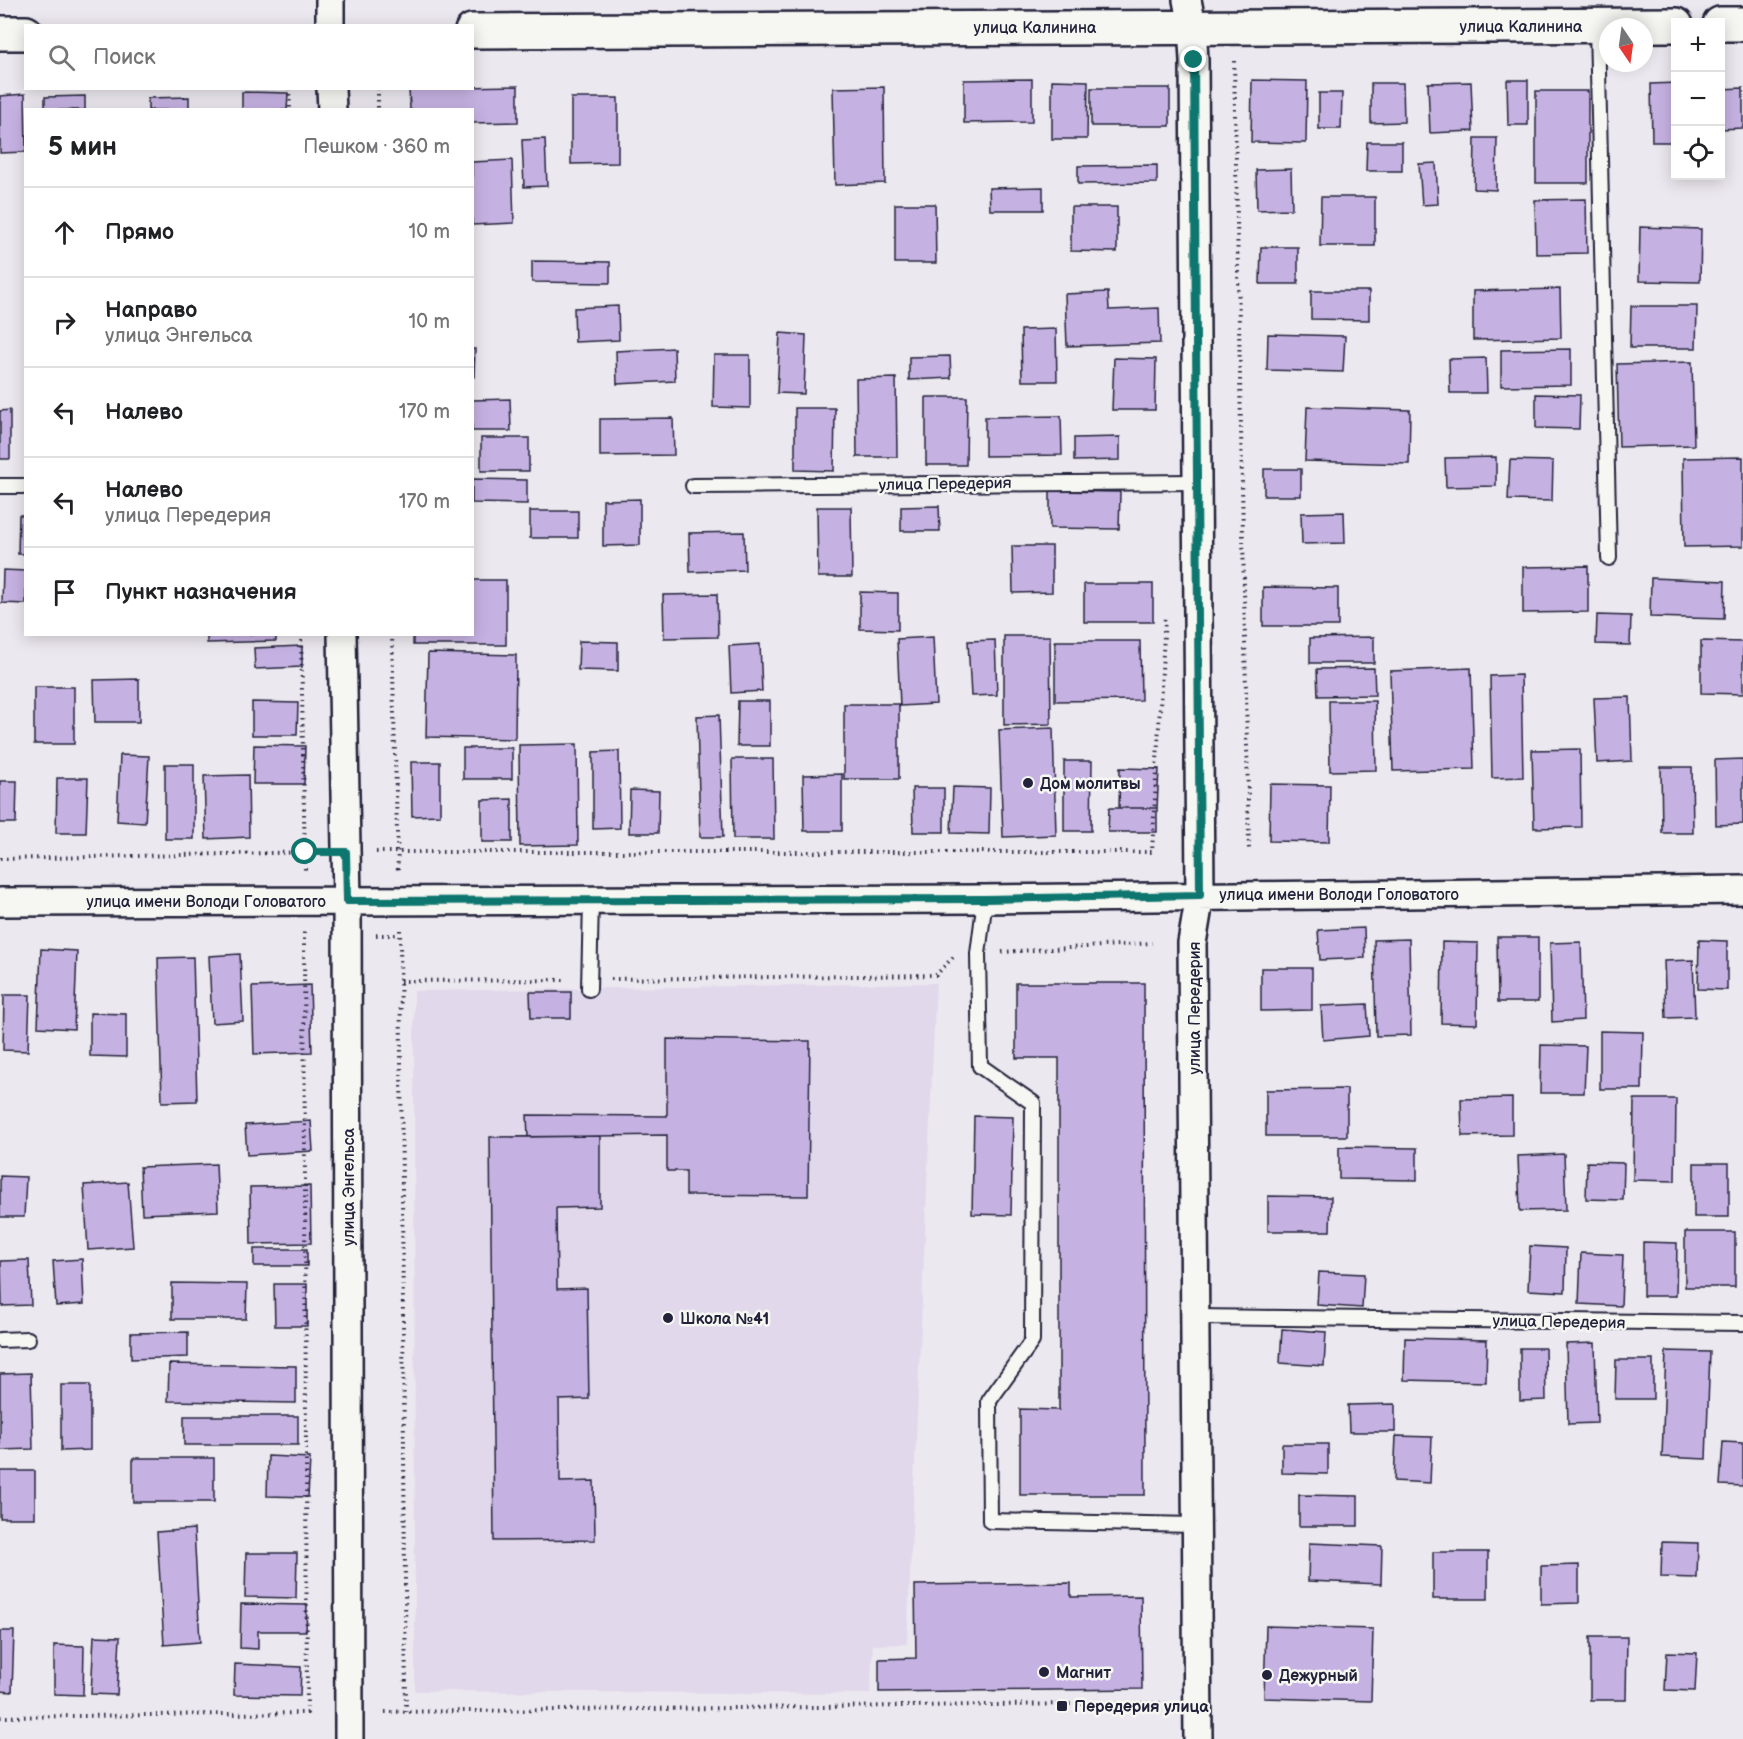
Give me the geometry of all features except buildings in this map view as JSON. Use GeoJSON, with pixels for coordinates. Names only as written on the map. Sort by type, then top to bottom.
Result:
{"type":"FeatureCollection","features":[{"type":"Feature","properties":{"kind":"main road","name":"улица Калинина"},"geometry":{"type":"LineString","coordinates":[[474,31],[1190,13],[1234,26],[1671,25]]}},
{"type":"Feature","properties":{"kind":"main road"},"geometry":{"type":"LineString","coordinates":[[1725,24],[1743,24]]}},
{"type":"Feature","properties":{"kind":"main road"},"geometry":{"type":"LineString","coordinates":[[0,33],[24,33]]}},
{"type":"Feature","properties":{"kind":"street"},"geometry":{"type":"LineString","coordinates":[[330,0],[330,24]]}},
{"type":"Feature","properties":{"kind":"street","name":"улица Передерия"},"geometry":{"type":"LineString","coordinates":[[1190,13],[1198,482],[1200,895],[1192,943],[1198,1739]]}},
{"type":"Feature","properties":{"kind":"street"},"geometry":{"type":"LineString","coordinates":[[332,90],[332,108]]}},
{"type":"Feature","properties":{"kind":"street","name":"улица Энгельса"},"geometry":{"type":"LineString","coordinates":[[342,636],[347,901],[349,1739]]}},
{"type":"Feature","properties":{"kind":"street","name":"улица имени Володи Головатого"},"geometry":{"type":"LineString","coordinates":[[0,902],[985,899],[1743,890]]}},
{"type":"Feature","properties":{"kind":"lane","name":"улица Калинина"},"geometry":{"type":"LineString","coordinates":[[1598,26],[1609,558]]}},
{"type":"Feature","properties":{"kind":"lane","name":"улица Передерия"},"geometry":{"type":"LineString","coordinates":[[693,486],[1198,482]]}},
{"type":"Feature","properties":{"kind":"lane"},"geometry":{"type":"LineString","coordinates":[[0,486],[24,486]]}},
{"type":"Feature","properties":{"kind":"lane"},"geometry":{"type":"LineString","coordinates":[[985,899],[978,954],[980,1066],[1033,1103],[1032,1341],[989,1401],[990,1521],[1196,1525]]}},
{"type":"Feature","properties":{"kind":"lane"},"geometry":{"type":"LineString","coordinates":[[589,984],[591,900]]}},
{"type":"Feature","properties":{"kind":"lane","name":"улица Передерия"},"geometry":{"type":"LineString","coordinates":[[1195,1317],[1743,1323]]}},
{"type":"Feature","properties":{"kind":"lane"},"geometry":{"type":"LineString","coordinates":[[0,1340],[28,1339]]}},
{"type":"Feature","properties":{"kind":"path"},"geometry":{"type":"LineString","coordinates":[[1234,26],[1249,851]]}},
{"type":"Feature","properties":{"kind":"path"},"geometry":{"type":"LineString","coordinates":[[289,90],[290,108]]}},
{"type":"Feature","properties":{"kind":"path"},"geometry":{"type":"LineString","coordinates":[[378,90],[378,108]]}},
{"type":"Feature","properties":{"kind":"path"},"geometry":{"type":"LineString","coordinates":[[0,1717],[307,1713],[305,852],[300,636]]}},
{"type":"Feature","properties":{"kind":"path"},"geometry":{"type":"LineString","coordinates":[[392,636],[399,901],[406,1713]]}},
{"type":"Feature","properties":{"kind":"path"},"geometry":{"type":"LineString","coordinates":[[0,859],[305,852],[1152,852]]}},
{"type":"Feature","properties":{"kind":"path"},"geometry":{"type":"LineString","coordinates":[[400,981],[589,984],[936,975],[958,952],[978,954],[1152,943]]}},
{"type":"Feature","properties":{"kind":"path"},"geometry":{"type":"LineString","coordinates":[[385,1712],[1172,1703]]}},
{"type":"Feature","properties":{"kind":"shaded area","name":"Школа №41"},"geometry":{"type":"Polygon","coordinates":[[[936,983],[907,1644],[873,1645],[870,1694],[415,1691],[414,991],[936,983]]]}},
{"type":"Feature","properties":{"kind":"place","name":"Дом молитвы"},"geometry":{"type":"Point","coordinates":[1028,783]}},
{"type":"Feature","properties":{"kind":"place","name":"Школа №41"},"geometry":{"type":"Point","coordinates":[668,1318]}},
{"type":"Feature","properties":{"kind":"place","name":"Магнит"},"geometry":{"type":"Point","coordinates":[1044,1672]}},
{"type":"Feature","properties":{"kind":"place","name":"Дежурный"},"geometry":{"type":"Point","coordinates":[1267,1675]}},
{"type":"Feature","properties":{"kind":"place","name":"Передерия улица"},"geometry":{"type":"Point","coordinates":[1062,1706]}},
{"type":"Feature","properties":{"kind":"route"},"geometry":{"type":"LineString","coordinates":[[305,852],[346,852],[347,901],[985,899],[1200,895],[1194,60]]}}]}
